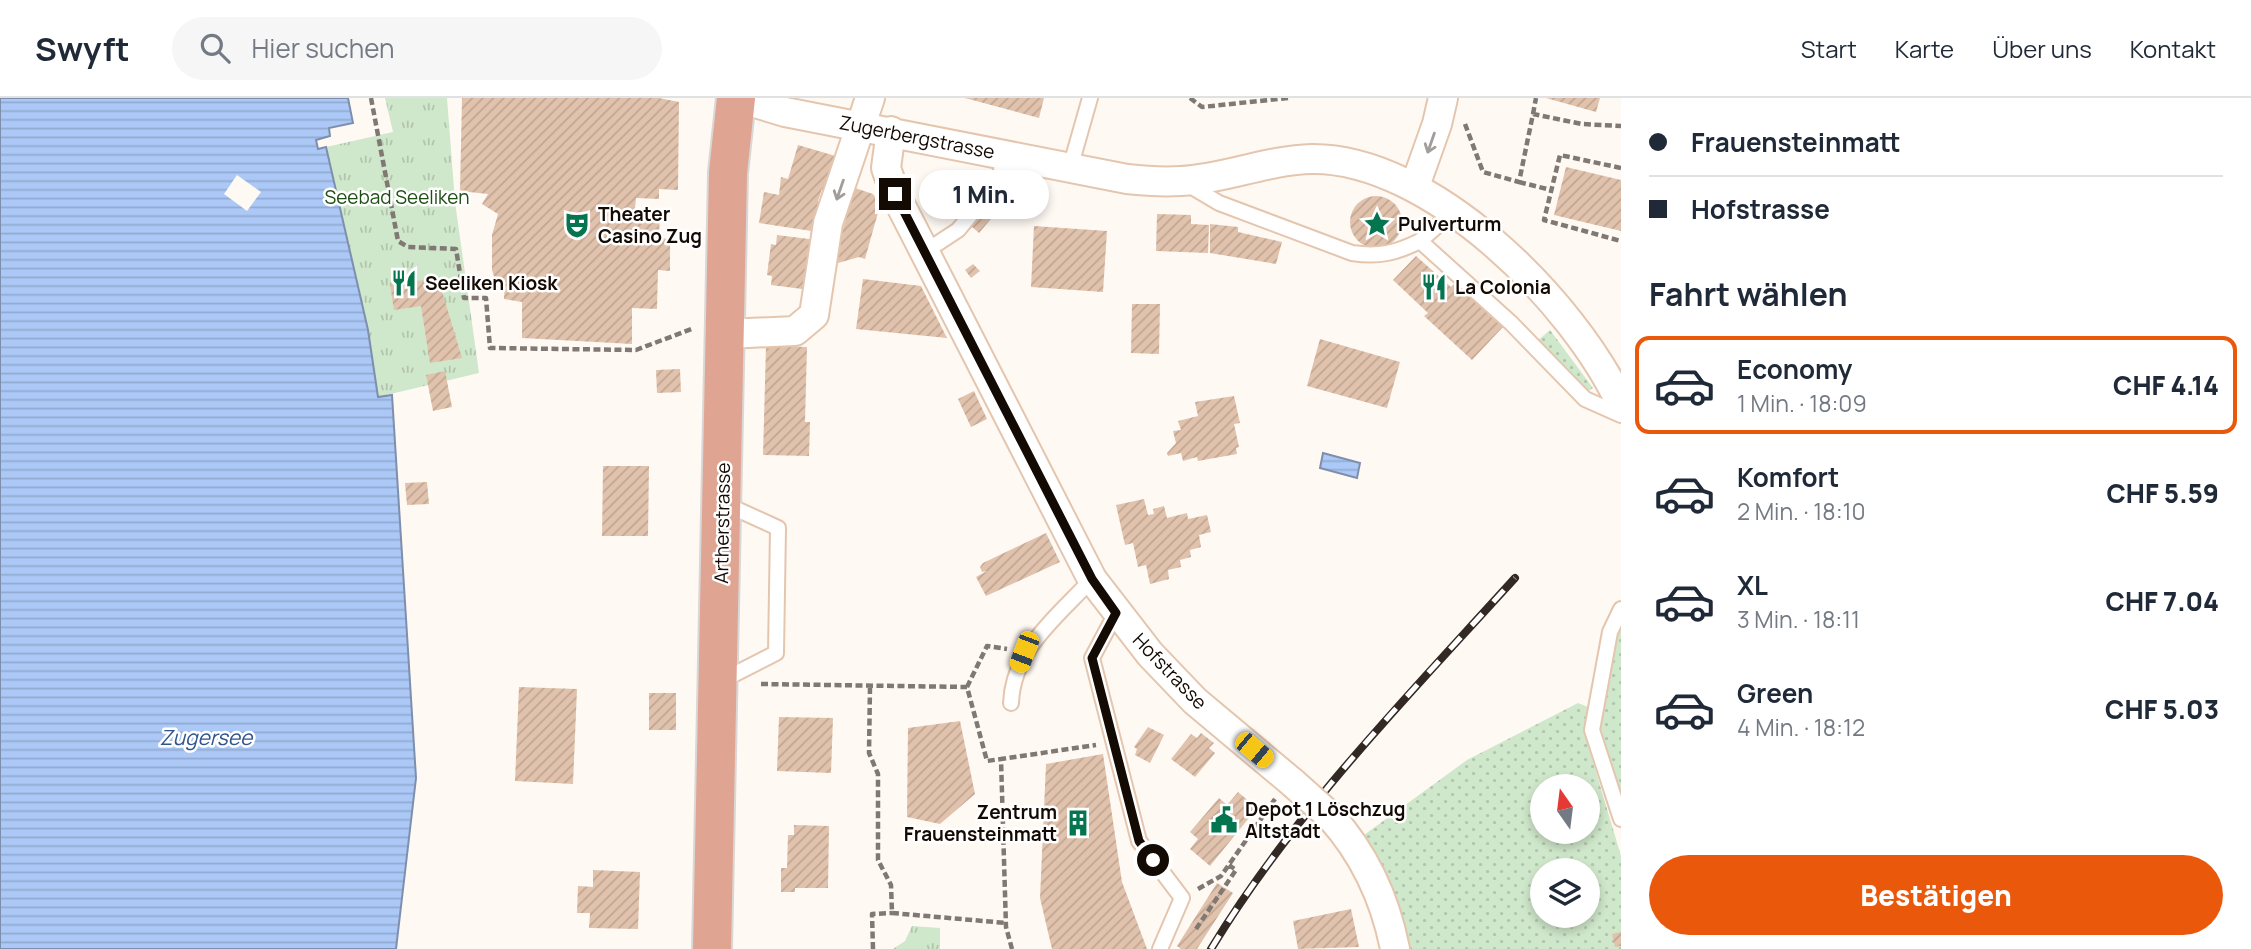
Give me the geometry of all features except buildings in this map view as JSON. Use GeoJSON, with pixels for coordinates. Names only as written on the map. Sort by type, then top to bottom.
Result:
{"type":"FeatureCollection","features":[{"type":"Feature","properties":{"kind":"main road","name":"Artherstrasse"},"geometry":{"type":"LineString","coordinates":[[712,949],[728,173],[738,98]]}},
{"type":"Feature","properties":{"kind":"street","name":"Zugerbergstrasse"},"geometry":{"type":"LineString","coordinates":[[738,98],[785,112],[1127,179],[1182,181],[1269,164],[1314,159],[1361,164],[1415,186],[1453,212],[1504,255],[1555,306],[1578,334],[1621,404]]}},
{"type":"Feature","properties":{"kind":"street"},"geometry":{"type":"LineString","coordinates":[[726,334],[795,331],[814,315],[828,223],[870,98]]}},
{"type":"Feature","properties":{"kind":"street"},"geometry":{"type":"LineString","coordinates":[[1415,186],[1448,100]]}},
{"type":"Feature","properties":{"kind":"street","name":"Hofstrasse"},"geometry":{"type":"LineString","coordinates":[[891,131],[886,168],[895,194],[1092,579],[1150,654],[1195,701],[1331,817],[1368,868],[1382,900],[1395,949]]}},
{"type":"Feature","properties":{"kind":"lane"},"geometry":{"type":"LineString","coordinates":[[1070,168],[1090,98]]}},
{"type":"Feature","properties":{"kind":"lane"},"geometry":{"type":"LineString","coordinates":[[926,251],[958,230],[998,182],[1005,155]]}},
{"type":"Feature","properties":{"kind":"lane"},"geometry":{"type":"LineString","coordinates":[[1182,181],[1219,204],[1352,253],[1374,256],[1398,252],[1420,241],[1453,212]]}},
{"type":"Feature","properties":{"kind":"lane"},"geometry":{"type":"LineString","coordinates":[[1420,241],[1511,323],[1585,399],[1621,415]]}},
{"type":"Feature","properties":{"kind":"lane"},"geometry":{"type":"LineString","coordinates":[[718,682],[776,653],[778,528],[723,503]]}},
{"type":"Feature","properties":{"kind":"lane"},"geometry":{"type":"LineString","coordinates":[[1011,703],[1012,685],[1024,652],[1092,579]]}},
{"type":"Feature","properties":{"kind":"lane"},"geometry":{"type":"LineString","coordinates":[[1621,609],[1610,632],[1592,730],[1621,820]]}},
{"type":"Feature","properties":{"kind":"lane"},"geometry":{"type":"LineString","coordinates":[[1116,613],[1092,658],[1116,742],[1139,841],[1182,898],[1160,949]]}},
{"type":"Feature","properties":{"kind":"path"},"geometry":{"type":"LineString","coordinates":[[371,98],[398,241],[408,247],[456,250],[464,298],[486,298],[490,348],[636,350],[704,324],[726,334]]}},
{"type":"Feature","properties":{"kind":"path"},"geometry":{"type":"LineString","coordinates":[[1188,98],[1202,107],[1288,98]]}},
{"type":"Feature","properties":{"kind":"path"},"geometry":{"type":"LineString","coordinates":[[1519,182],[1536,98]]}},
{"type":"Feature","properties":{"kind":"path"},"geometry":{"type":"LineString","coordinates":[[1533,114],[1582,124],[1621,126]]}},
{"type":"Feature","properties":{"kind":"path"},"geometry":{"type":"LineString","coordinates":[[1465,124],[1483,172],[1551,190]]}},
{"type":"Feature","properties":{"kind":"path"},"geometry":{"type":"LineString","coordinates":[[1621,168],[1560,155],[1544,220],[1621,241]]}},
{"type":"Feature","properties":{"kind":"path"},"geometry":{"type":"LineString","coordinates":[[1024,652],[988,646],[967,687],[987,761],[1116,742]]}},
{"type":"Feature","properties":{"kind":"path"},"geometry":{"type":"LineString","coordinates":[[799,685],[967,687]]}},
{"type":"Feature","properties":{"kind":"path"},"geometry":{"type":"LineString","coordinates":[[870,687],[869,753],[878,774],[878,860],[891,885],[892,913]]}},
{"type":"Feature","properties":{"kind":"path"},"geometry":{"type":"LineString","coordinates":[[1002,759],[1006,923],[1012,949]]}},
{"type":"Feature","properties":{"kind":"path"},"geometry":{"type":"LineString","coordinates":[[1221,876],[1270,806]]}},
{"type":"Feature","properties":{"kind":"path"},"geometry":{"type":"LineString","coordinates":[[1196,929],[1236,870],[1229,865]]}},
{"type":"Feature","properties":{"kind":"path"},"geometry":{"type":"LineString","coordinates":[[873,949],[872,914],[892,913],[1006,923]]}},
{"type":"Feature","properties":{"kind":"green space","name":"Seebad Seeliken"},"geometry":{"type":"Polygon","coordinates":[[[385,98],[447,98],[455,202],[479,373],[378,397],[368,330],[326,147],[393,132],[385,98]]]}},
{"type":"Feature","properties":{"kind":"green space"},"geometry":{"type":"Polygon","coordinates":[[[1550,330],[1593,388],[1584,394],[1536,342],[1550,330]]]}},
{"type":"Feature","properties":{"kind":"green space"},"geometry":{"type":"Polygon","coordinates":[[[1621,621],[1621,810],[1598,734],[1615,632],[1621,621]]]}},
{"type":"Feature","properties":{"kind":"green space"},"geometry":{"type":"Polygon","coordinates":[[[1578,703],[1588,707],[1589,748],[1597,774],[1530,774],[1530,844],[1600,844],[1600,785],[1621,856],[1621,949],[1406,949],[1387,876],[1364,835],[1467,760],[1578,703]]]}},
{"type":"Feature","properties":{"kind":"green space"},"geometry":{"type":"Polygon","coordinates":[[[912,926],[940,928],[940,949],[893,949],[905,941],[912,926]]]}},
{"type":"Feature","properties":{"kind":"water","name":"Zugersee"},"geometry":{"type":"Polygon","coordinates":[[[0,98],[348,98],[353,123],[329,128],[330,136],[316,140],[318,149],[326,147],[368,330],[378,397],[392,395],[416,778],[396,949],[0,949],[0,98]]]}},
{"type":"Feature","properties":{"kind":"water"},"geometry":{"type":"Polygon","coordinates":[[[1323,453],[1360,463],[1357,478],[1320,468],[1323,453]]]}},
{"type":"Feature","properties":{"kind":"pier"},"geometry":{"type":"Polygon","coordinates":[[[237,175],[261,192],[247,211],[224,194],[237,175]]]}},
{"type":"Feature","properties":{"kind":"railway"},"geometry":{"type":"LineString","coordinates":[[1211,949],[1278,850],[1315,803],[1515,578]]}},
{"type":"Feature","properties":{"kind":"place","name":"Pulverturm"},"geometry":{"type":"Point","coordinates":[1377,224]}},
{"type":"Feature","properties":{"kind":"place","name":"Theater Casino Zug"},"geometry":{"type":"Point","coordinates":[577,225]}},
{"type":"Feature","properties":{"kind":"place","name":"Seeliken Kiosk"},"geometry":{"type":"Point","coordinates":[404,283]}},
{"type":"Feature","properties":{"kind":"place","name":"La Colonia"},"geometry":{"type":"Point","coordinates":[1434,287]}},
{"type":"Feature","properties":{"kind":"place","name":"Depot 1 Löschzug Altstadt"},"geometry":{"type":"Point","coordinates":[1224,820]}},
{"type":"Feature","properties":{"kind":"place","name":"Zentrum Frauensteinmatt"},"geometry":{"type":"Point","coordinates":[1078,823]}},
{"type":"Feature","properties":{"kind":"route"},"geometry":{"type":"LineString","coordinates":[[895,194],[978,351],[1092,579],[1116,613],[1092,658],[1116,742],[1139,841],[1153,860]]}}]}
